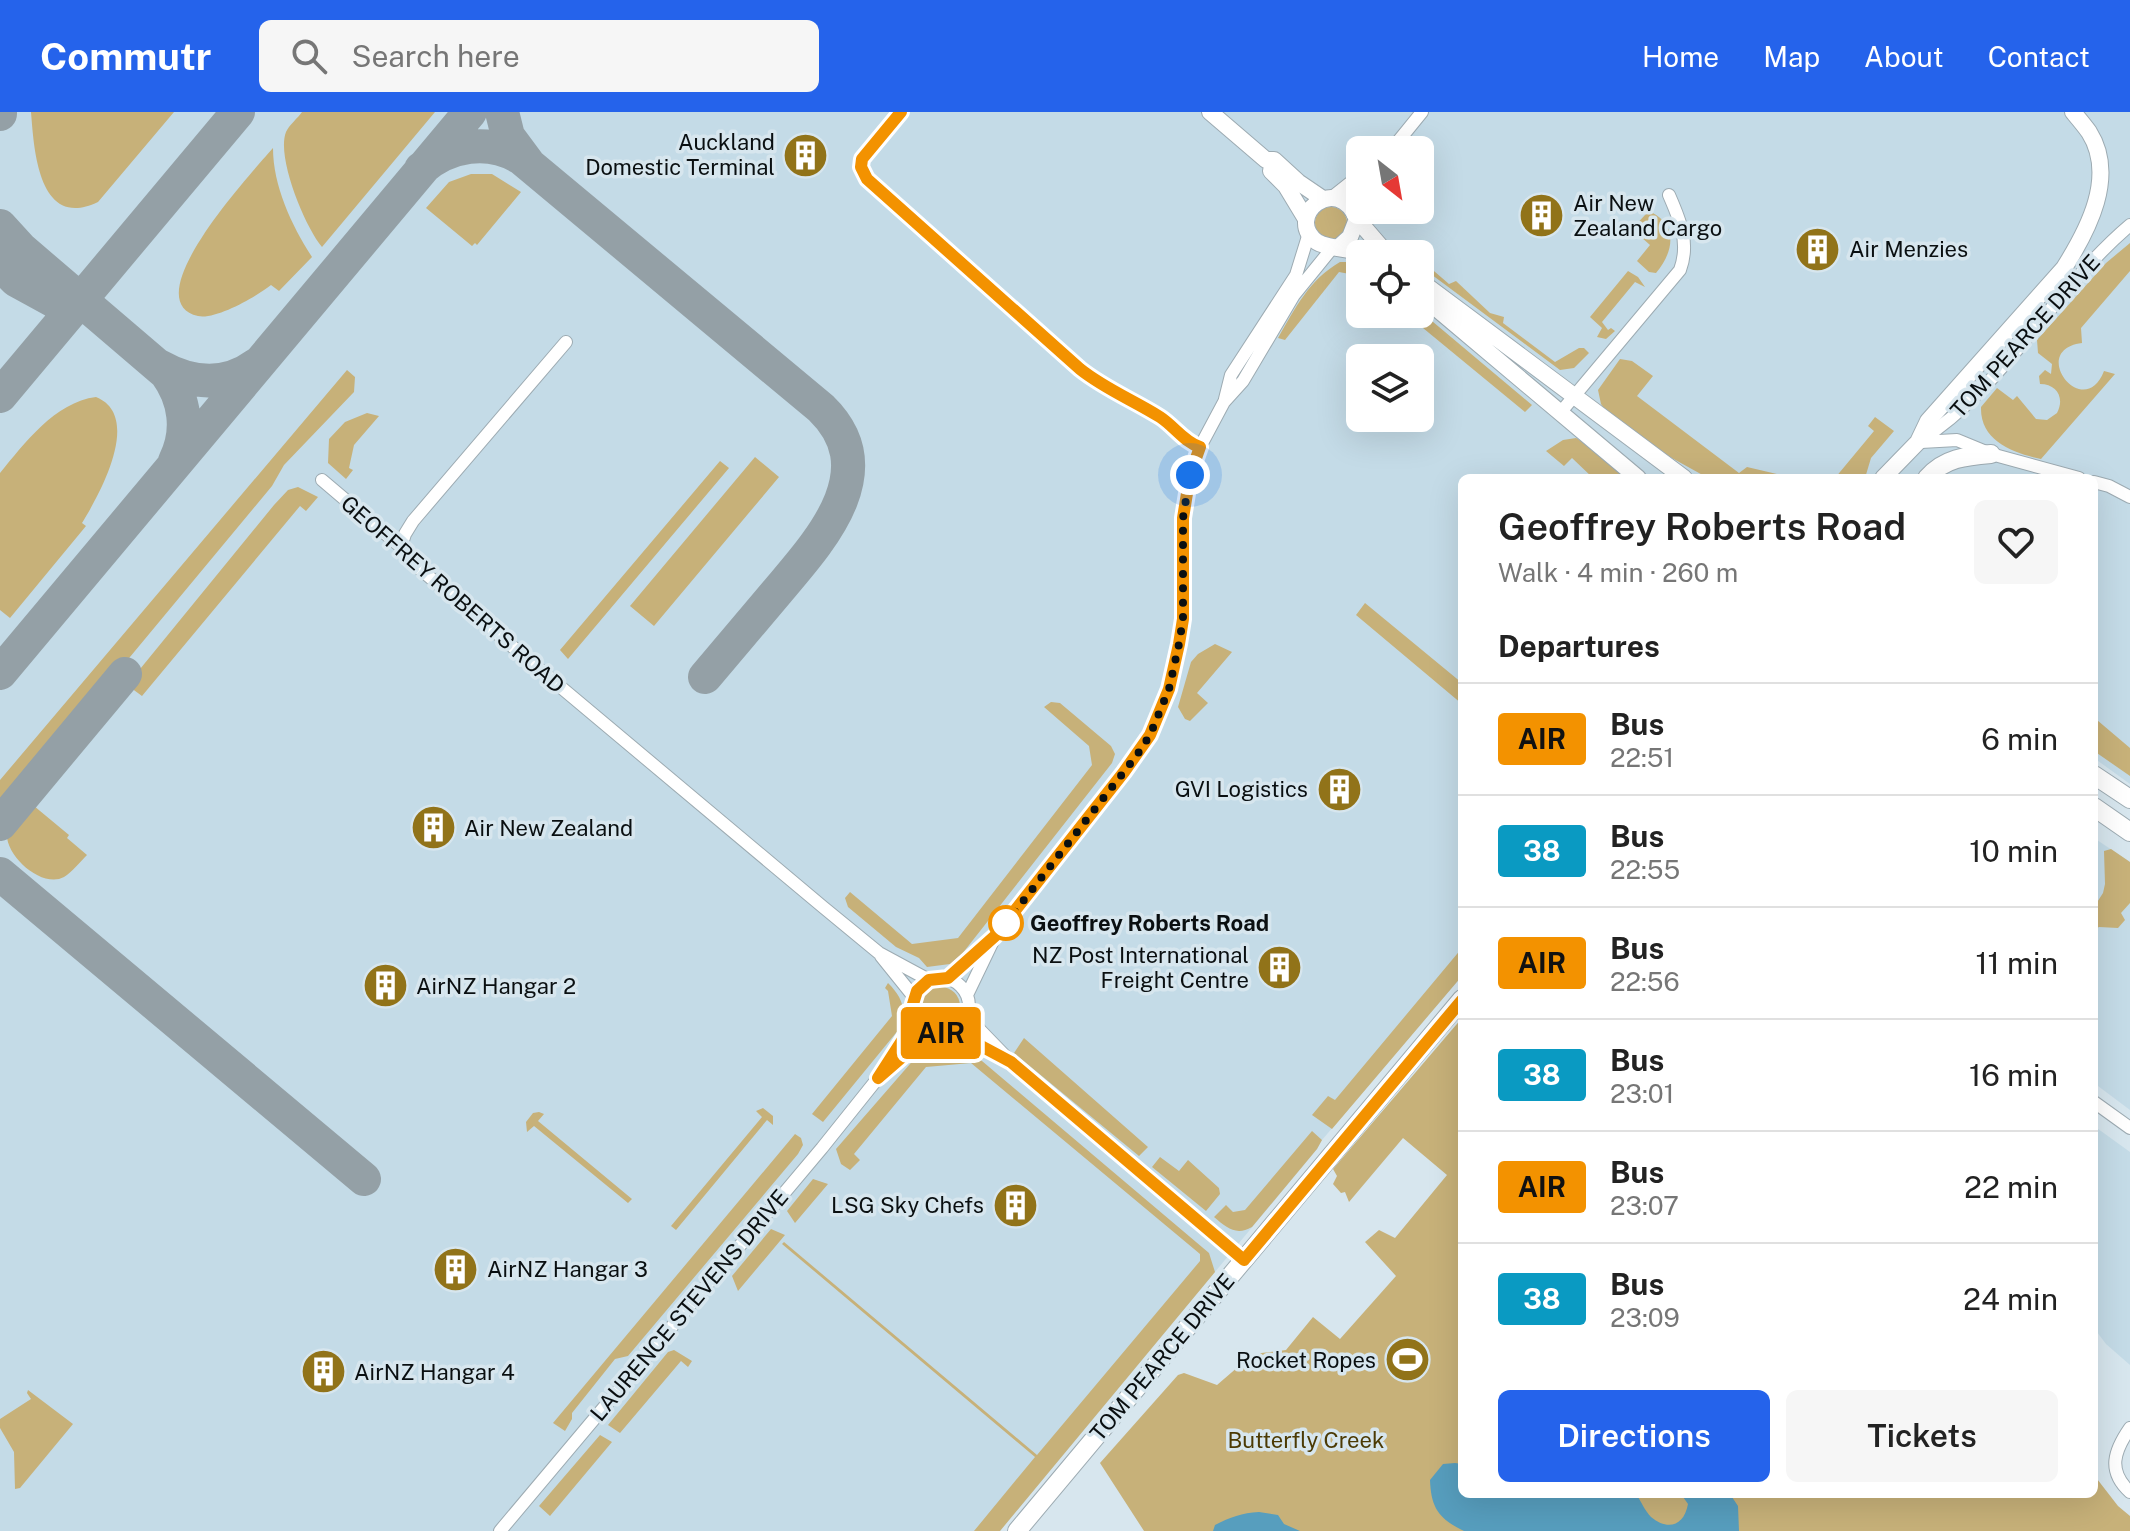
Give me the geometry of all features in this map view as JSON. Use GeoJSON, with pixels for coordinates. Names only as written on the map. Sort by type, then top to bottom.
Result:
{"type":"FeatureCollection","features":[{"type":"Feature","properties":{"kind":"main road"},"geometry":{"type":"LineString","coordinates":[[1931,474],[1954,459],[1991,454]]}},
{"type":"Feature","properties":{"kind":"main road"},"geometry":{"type":"LineString","coordinates":[[2098,778],[2130,799]]}},
{"type":"Feature","properties":{"kind":"main road"},"geometry":{"type":"LineString","coordinates":[[2098,810],[2130,832]]}},
{"type":"Feature","properties":{"kind":"main road","name":"TOM PEARCE DRIVE"},"geometry":{"type":"LineString","coordinates":[[1017,1531],[1458,1004]]}},
{"type":"Feature","properties":{"kind":"street"},"geometry":{"type":"LineString","coordinates":[[1210,112],[1266,160],[1274,160],[1298,182],[1327,198],[1346,203]]}},
{"type":"Feature","properties":{"kind":"street"},"geometry":{"type":"LineString","coordinates":[[1403,136],[1422,112]]}},
{"type":"Feature","properties":{"kind":"street"},"geometry":{"type":"LineString","coordinates":[[2064,474],[1991,454],[1957,440],[1918,442],[1928,421],[2064,268],[2093,216],[2100,176],[2097,154],[2090,133],[2073,112]]}},
{"type":"Feature","properties":{"kind":"street"},"geometry":{"type":"LineString","coordinates":[[1266,160],[1267,167],[1286,186],[1320,244],[1346,249]]}},
{"type":"Feature","properties":{"kind":"street"},"geometry":{"type":"LineString","coordinates":[[948,978],[995,936],[1150,735],[1169,689],[1181,631],[1183,518],[1190,475],[1202,443],[1224,402],[1231,375],[1296,275],[1313,207],[1346,185]]}},
{"type":"Feature","properties":{"kind":"street"},"geometry":{"type":"LineString","coordinates":[[1560,413],[1680,270],[1685,243],[1669,195]]}},
{"type":"Feature","properties":{"kind":"street"},"geometry":{"type":"LineString","coordinates":[[1224,402],[1243,381],[1300,287],[1336,247],[1350,237],[1354,224]]}},
{"type":"Feature","properties":{"kind":"street","name":"TOM PEARCE DRIVE"},"geometry":{"type":"LineString","coordinates":[[1887,474],[1918,442],[1944,426],[1970,403],[2080,273],[2130,225]]}},
{"type":"Feature","properties":{"kind":"street"},"geometry":{"type":"LineString","coordinates":[[1434,291],[1679,474]]}},
{"type":"Feature","properties":{"kind":"street"},"geometry":{"type":"LineString","coordinates":[[1434,306],[1633,474]]}},
{"type":"Feature","properties":{"kind":"street"},"geometry":{"type":"LineString","coordinates":[[401,547],[413,521],[566,342]]}},
{"type":"Feature","properties":{"kind":"street","name":"GEOFFREY ROBERTS ROAD"},"geometry":{"type":"LineString","coordinates":[[322,480],[401,547],[408,559],[879,953],[929,980]]}},
{"type":"Feature","properties":{"kind":"street"},"geometry":{"type":"LineString","coordinates":[[2098,483],[2130,497]]}},
{"type":"Feature","properties":{"kind":"street"},"geometry":{"type":"LineString","coordinates":[[953,1031],[963,1023],[968,1013],[967,995],[995,936]]}},
{"type":"Feature","properties":{"kind":"street","name":"GEOFFREY ROBERTS ROAD"},"geometry":{"type":"LineString","coordinates":[[879,953],[914,997]]}},
{"type":"Feature","properties":{"kind":"street"},"geometry":{"type":"LineString","coordinates":[[967,995],[958,983],[948,978],[929,980],[914,997],[916,1019],[931,1032],[953,1031],[1011,1062]]}},
{"type":"Feature","properties":{"kind":"street"},"geometry":{"type":"LineString","coordinates":[[968,1013],[1011,1062],[1244,1260]]}},
{"type":"Feature","properties":{"kind":"street","name":"LAURENCE STEVENS DRIVE"},"geometry":{"type":"LineString","coordinates":[[500,1531],[878,1078],[916,1019]]}},
{"type":"Feature","properties":{"kind":"street","name":"LAURENCE STEVENS DRIVE"},"geometry":{"type":"LineString","coordinates":[[878,1078],[931,1032]]}},
{"type":"Feature","properties":{"kind":"street"},"geometry":{"type":"LineString","coordinates":[[2098,1105],[2130,1128]]}},
{"type":"Feature","properties":{"kind":"street"},"geometry":{"type":"LineString","coordinates":[[2130,1428],[2118,1446],[2114,1459],[2115,1473],[2130,1492]]}},
{"type":"Feature","properties":{"kind":"shaded area"},"geometry":{"type":"Polygon","coordinates":[[[0,112],[2130,112],[2130,784],[2098,761],[2098,474],[1458,474],[1458,981],[1000,1531],[0,1531],[0,112]]]}},
{"type":"Feature","properties":{"kind":"shaded area"},"geometry":{"type":"Polygon","coordinates":[[[2098,841],[2130,862],[2130,1110],[2098,1086],[2098,841]]]}},
{"type":"Feature","properties":{"kind":"shaded area"},"geometry":{"type":"Polygon","coordinates":[[[2098,1129],[2130,1152],[2130,1365],[2098,1333],[2098,1129]]]}},
{"type":"Feature","properties":{"kind":"green space"},"geometry":{"type":"Polygon","coordinates":[[[31,112],[174,112],[98,202],[78,208],[63,205],[51,196],[43,181],[34,145],[31,112]]]}},
{"type":"Feature","properties":{"kind":"green space"},"geometry":{"type":"Polygon","coordinates":[[[302,112],[435,112],[322,247],[301,208],[285,158],[286,132],[302,112]]]}},
{"type":"Feature","properties":{"kind":"green space"},"geometry":{"type":"Polygon","coordinates":[[[273,148],[276,177],[285,205],[312,257],[279,291],[271,285],[225,311],[198,316],[182,305],[179,286],[188,261],[224,206],[273,148]]]}},
{"type":"Feature","properties":{"kind":"green space"},"geometry":{"type":"Polygon","coordinates":[[[471,174],[492,174],[521,192],[477,245],[472,246],[426,208],[449,182],[471,174]]]}},
{"type":"Feature","properties":{"kind":"green space"},"geometry":{"type":"Polygon","coordinates":[[[1331,207],[1342,212],[1347,224],[1342,234],[1331,239],[1320,234],[1315,223],[1320,212],[1331,207]]]}},
{"type":"Feature","properties":{"kind":"green space"},"geometry":{"type":"Polygon","coordinates":[[[1651,212],[1666,225],[1670,240],[1666,257],[1656,273],[1649,272],[1637,261],[1650,245],[1632,229],[1651,212]]]}},
{"type":"Feature","properties":{"kind":"green space"},"geometry":{"type":"Polygon","coordinates":[[[2130,243],[2130,271],[2081,328],[2082,343],[2066,348],[2059,358],[2065,379],[2074,387],[2084,390],[2095,385],[2104,371],[2115,374],[2041,459],[2000,444],[1986,429],[1981,407],[1997,388],[2013,400],[2017,396],[2036,419],[2047,420],[2057,413],[2060,402],[2058,393],[2051,386],[2040,384],[2039,376],[2045,370],[2051,374],[2052,364],[2038,353],[2037,340],[2106,263],[2130,243]]]}},
{"type":"Feature","properties":{"kind":"green space"},"geometry":{"type":"Polygon","coordinates":[[[1346,262],[1346,273],[1339,272],[1285,340],[1278,338],[1297,305],[1329,269],[1346,262]]]}},
{"type":"Feature","properties":{"kind":"green space"},"geometry":{"type":"Polygon","coordinates":[[[1434,271],[1449,284],[1456,281],[1490,313],[1504,317],[1503,323],[1555,362],[1579,348],[1589,353],[1574,368],[1560,370],[1434,276],[1434,271]]]}},
{"type":"Feature","properties":{"kind":"green space"},"geometry":{"type":"Polygon","coordinates":[[[1628,271],[1638,277],[1645,287],[1635,282],[1602,322],[1608,330],[1611,328],[1615,331],[1606,339],[1597,337],[1602,328],[1590,317],[1628,271]]]}},
{"type":"Feature","properties":{"kind":"green space"},"geometry":{"type":"Polygon","coordinates":[[[1434,323],[1532,405],[1525,412],[1423,328],[1434,328],[1434,323]]]}},
{"type":"Feature","properties":{"kind":"green space"},"geometry":{"type":"Polygon","coordinates":[[[1620,359],[1632,361],[1653,376],[1637,396],[1739,473],[1747,467],[1777,474],[1701,474],[1611,417],[1601,404],[1598,390],[1620,359]]]}},
{"type":"Feature","properties":{"kind":"green space"},"geometry":{"type":"Polygon","coordinates":[[[347,370],[355,377],[354,392],[284,465],[272,486],[22,787],[8,803],[0,807],[0,780],[347,370]]]}},
{"type":"Feature","properties":{"kind":"green space"},"geometry":{"type":"Polygon","coordinates":[[[96,397],[110,407],[116,421],[117,438],[107,475],[82,523],[86,526],[10,618],[0,610],[0,473],[54,416],[67,407],[96,397]]]}},
{"type":"Feature","properties":{"kind":"green space"},"geometry":{"type":"Polygon","coordinates":[[[367,413],[379,416],[354,445],[349,468],[353,470],[346,479],[328,463],[329,439],[345,422],[367,413]]]}},
{"type":"Feature","properties":{"kind":"green space"},"geometry":{"type":"Polygon","coordinates":[[[1875,417],[1894,431],[1871,458],[1866,474],[1838,474],[1874,431],[1868,426],[1875,417]]]}},
{"type":"Feature","properties":{"kind":"green space"},"geometry":{"type":"Polygon","coordinates":[[[1576,438],[1588,445],[1621,474],[1589,474],[1572,458],[1564,466],[1546,451],[1563,440],[1576,438]]]}},
{"type":"Feature","properties":{"kind":"green space"},"geometry":{"type":"Polygon","coordinates":[[[755,457],[779,477],[654,626],[630,606],[755,457]]]}},
{"type":"Feature","properties":{"kind":"green space"},"geometry":{"type":"Polygon","coordinates":[[[720,461],[729,468],[568,659],[560,650],[720,461]]]}},
{"type":"Feature","properties":{"kind":"green space"},"geometry":{"type":"Polygon","coordinates":[[[298,487],[318,497],[306,511],[300,506],[142,696],[127,685],[274,505],[288,490],[298,487]]]}},
{"type":"Feature","properties":{"kind":"green space"},"geometry":{"type":"Polygon","coordinates":[[[1365,603],[1458,680],[1458,701],[1356,615],[1365,603]]]}},
{"type":"Feature","properties":{"kind":"green space"},"geometry":{"type":"Polygon","coordinates":[[[1215,644],[1232,652],[1197,693],[1208,703],[1190,721],[1185,719],[1178,707],[1191,662],[1215,644]]]}},
{"type":"Feature","properties":{"kind":"green space"},"geometry":{"type":"Polygon","coordinates":[[[1051,702],[1060,703],[1111,746],[1115,754],[1112,763],[962,954],[950,964],[927,967],[919,958],[896,947],[848,907],[845,898],[850,892],[912,944],[958,938],[1092,765],[1089,746],[1044,707],[1051,702]]]}},
{"type":"Feature","properties":{"kind":"green space"},"geometry":{"type":"Polygon","coordinates":[[[2098,721],[2130,748],[2130,776],[2098,754],[2098,721]]]}},
{"type":"Feature","properties":{"kind":"green space"},"geometry":{"type":"Polygon","coordinates":[[[28,801],[69,835],[67,838],[87,855],[64,877],[45,878],[36,874],[18,860],[12,850],[8,828],[28,801]]]}},
{"type":"Feature","properties":{"kind":"green space"},"geometry":{"type":"Polygon","coordinates":[[[2111,849],[2130,862],[2130,903],[2121,913],[2125,920],[2118,928],[2098,928],[2098,901],[2105,884],[2104,851],[2111,849]]]}},
{"type":"Feature","properties":{"kind":"green space"},"geometry":{"type":"Polygon","coordinates":[[[1458,953],[1458,981],[1332,1129],[1312,1115],[1328,1096],[1335,1100],[1458,953]]]}},
{"type":"Feature","properties":{"kind":"green space"},"geometry":{"type":"Polygon","coordinates":[[[888,983],[902,1004],[900,1028],[823,1122],[812,1114],[892,1016],[885,988],[888,983]]]}},
{"type":"Feature","properties":{"kind":"green space"},"geometry":{"type":"Polygon","coordinates":[[[941,987],[954,993],[960,1006],[954,1019],[941,1025],[928,1019],[922,1006],[928,993],[941,987]]]}},
{"type":"Feature","properties":{"kind":"green space","name":"Butterfly Creek"},"geometry":{"type":"Polygon","coordinates":[[[1458,1023],[1458,1498],[2098,1498],[2098,1480],[2130,1516],[2130,1531],[1144,1531],[1100,1463],[1178,1375],[1184,1373],[1217,1385],[1253,1354],[1286,1350],[1313,1317],[1340,1339],[1396,1276],[1365,1242],[1379,1230],[1395,1238],[1447,1175],[1403,1138],[1349,1202],[1345,1192],[1341,1193],[1333,1184],[1337,1176],[1333,1169],[1458,1023]]]}},
{"type":"Feature","properties":{"kind":"green space"},"geometry":{"type":"Polygon","coordinates":[[[1024,1038],[1148,1147],[1139,1156],[1014,1053],[1024,1038]]]}},
{"type":"Feature","properties":{"kind":"green space"},"geometry":{"type":"Polygon","coordinates":[[[940,1040],[954,1040],[969,1050],[1209,1253],[1215,1272],[1000,1531],[974,1531],[1035,1457],[782,1244],[784,1242],[1037,1455],[1200,1261],[1200,1254],[971,1063],[926,1067],[854,1154],[860,1160],[850,1170],[841,1164],[836,1149],[923,1049],[940,1040]]]}},
{"type":"Feature","properties":{"kind":"green space"},"geometry":{"type":"Polygon","coordinates":[[[763,1108],[773,1116],[773,1125],[767,1120],[676,1230],[671,1226],[762,1117],[756,1111],[763,1108]]]}},
{"type":"Feature","properties":{"kind":"green space"},"geometry":{"type":"Polygon","coordinates":[[[533,1113],[544,1114],[538,1121],[632,1199],[628,1203],[534,1126],[527,1132],[526,1122],[533,1113]]]}},
{"type":"Feature","properties":{"kind":"green space"},"geometry":{"type":"Polygon","coordinates":[[[1312,1131],[1322,1140],[1317,1149],[1252,1227],[1236,1231],[1214,1217],[1226,1205],[1233,1212],[1245,1210],[1312,1131]]]}},
{"type":"Feature","properties":{"kind":"green space"},"geometry":{"type":"Polygon","coordinates":[[[795,1134],[801,1138],[803,1145],[798,1154],[628,1356],[615,1359],[572,1413],[565,1431],[553,1423],[795,1134]]]}},
{"type":"Feature","properties":{"kind":"green space"},"geometry":{"type":"Polygon","coordinates":[[[1160,1157],[1179,1171],[1188,1160],[1219,1188],[1220,1194],[1206,1211],[1152,1167],[1160,1157]]]}},
{"type":"Feature","properties":{"kind":"green space"},"geometry":{"type":"Polygon","coordinates":[[[813,1179],[828,1184],[795,1223],[787,1211],[813,1179]]]}},
{"type":"Feature","properties":{"kind":"green space"},"geometry":{"type":"Polygon","coordinates":[[[771,1229],[785,1235],[738,1291],[732,1276],[771,1229]]]}},
{"type":"Feature","properties":{"kind":"green space"},"geometry":{"type":"Polygon","coordinates":[[[674,1350],[692,1361],[688,1367],[681,1361],[620,1433],[608,1425],[668,1352],[674,1350]]]}},
{"type":"Feature","properties":{"kind":"green space"},"geometry":{"type":"Polygon","coordinates":[[[28,1390],[73,1424],[20,1488],[15,1489],[14,1452],[0,1428],[0,1419],[31,1399],[28,1390]]]}},
{"type":"Feature","properties":{"kind":"green space"},"geometry":{"type":"Polygon","coordinates":[[[600,1435],[612,1442],[550,1516],[539,1506],[600,1435]]]}},
{"type":"Feature","properties":{"kind":"water"},"geometry":{"type":"Polygon","coordinates":[[[1458,1463],[1458,1498],[1638,1498],[1651,1517],[1669,1525],[1683,1517],[1688,1504],[1684,1498],[1733,1498],[1738,1506],[1739,1531],[1464,1531],[1448,1522],[1435,1505],[1430,1480],[1443,1464],[1458,1463]]]}},
{"type":"Feature","properties":{"kind":"water"},"geometry":{"type":"Polygon","coordinates":[[[1259,1512],[1278,1515],[1284,1524],[1300,1531],[1213,1531],[1215,1525],[1226,1520],[1259,1512]]]}},
{"type":"Feature","properties":{"kind":"taxiway"},"geometry":{"type":"LineString","coordinates":[[0,396],[238,112]]}},
{"type":"Feature","properties":{"kind":"taxiway"},"geometry":{"type":"LineString","coordinates":[[0,673],[470,112]]}},
{"type":"Feature","properties":{"kind":"taxiway"},"geometry":{"type":"LineString","coordinates":[[502,112],[508,136],[528,163]]}},
{"type":"Feature","properties":{"kind":"taxiway"},"geometry":{"type":"LineString","coordinates":[[421,169],[444,154],[469,147],[495,148],[521,158],[821,408],[839,432],[847,456],[847,481],[826,529],[705,677]]}},
{"type":"Feature","properties":{"kind":"taxiway"},"geometry":{"type":"LineString","coordinates":[[0,226],[21,249],[166,373],[178,394],[183,416],[183,438],[175,461]]}},
{"type":"Feature","properties":{"kind":"taxiway"},"geometry":{"type":"LineString","coordinates":[[0,264],[16,280],[69,309]]}},
{"type":"Feature","properties":{"kind":"taxiway"},"geometry":{"type":"LineString","coordinates":[[159,366],[183,377],[221,380],[256,365]]}},
{"type":"Feature","properties":{"kind":"taxiway"},"geometry":{"type":"LineString","coordinates":[[0,824],[125,674]]}},
{"type":"Feature","properties":{"kind":"taxiway"},"geometry":{"type":"LineString","coordinates":[[0,874],[364,1179]]}},
{"type":"Feature","properties":{"kind":"bus line","name":"AIR"},"geometry":{"type":"LineString","coordinates":[[901,112],[862,159],[861,167],[867,179],[1080,369],[1111,391],[1161,418],[1193,445],[1200,447],[1190,475],[1183,518],[1183,619],[1179,644],[1169,689],[1150,735],[995,936],[948,978],[929,980],[917,991],[913,1004],[916,1019],[878,1078],[931,1032],[953,1031],[1011,1062],[1244,1260],[1458,1005]]}},
{"type":"Feature","properties":{"kind":"place","name":"Auckland Domestic Terminal"},"geometry":{"type":"Point","coordinates":[806,155]}},
{"type":"Feature","properties":{"kind":"place","name":"Air New Zealand Cargo"},"geometry":{"type":"Point","coordinates":[1542,216]}},
{"type":"Feature","properties":{"kind":"place","name":"Air Menzies"},"geometry":{"type":"Point","coordinates":[1818,249]}},
{"type":"Feature","properties":{"kind":"place","name":"GVI Logistics"},"geometry":{"type":"Point","coordinates":[1339,789]}},
{"type":"Feature","properties":{"kind":"place","name":"Air New Zealand"},"geometry":{"type":"Point","coordinates":[433,828]}},
{"type":"Feature","properties":{"kind":"place","name":"Geoffrey Roberts Road"},"geometry":{"type":"Point","coordinates":[1006,923]}},
{"type":"Feature","properties":{"kind":"place","name":"NZ Post International Freight Centre"},"geometry":{"type":"Point","coordinates":[1280,968]}},
{"type":"Feature","properties":{"kind":"place","name":"AirNZ Hangar 2"},"geometry":{"type":"Point","coordinates":[385,986]}},
{"type":"Feature","properties":{"kind":"place","name":"LSG Sky Chefs"},"geometry":{"type":"Point","coordinates":[1015,1205]}},
{"type":"Feature","properties":{"kind":"place","name":"AirNZ Hangar 3"},"geometry":{"type":"Point","coordinates":[456,1269]}},
{"type":"Feature","properties":{"kind":"place","name":"Rocket Ropes"},"geometry":{"type":"Point","coordinates":[1407,1360]}},
{"type":"Feature","properties":{"kind":"place","name":"AirNZ Hangar 4"},"geometry":{"type":"Point","coordinates":[323,1372]}},
{"type":"Feature","properties":{"kind":"route"},"geometry":{"type":"LineString","coordinates":[[1006,923],[1137,755],[1150,735],[1169,689],[1183,619],[1183,518],[1190,475]]}}]}
